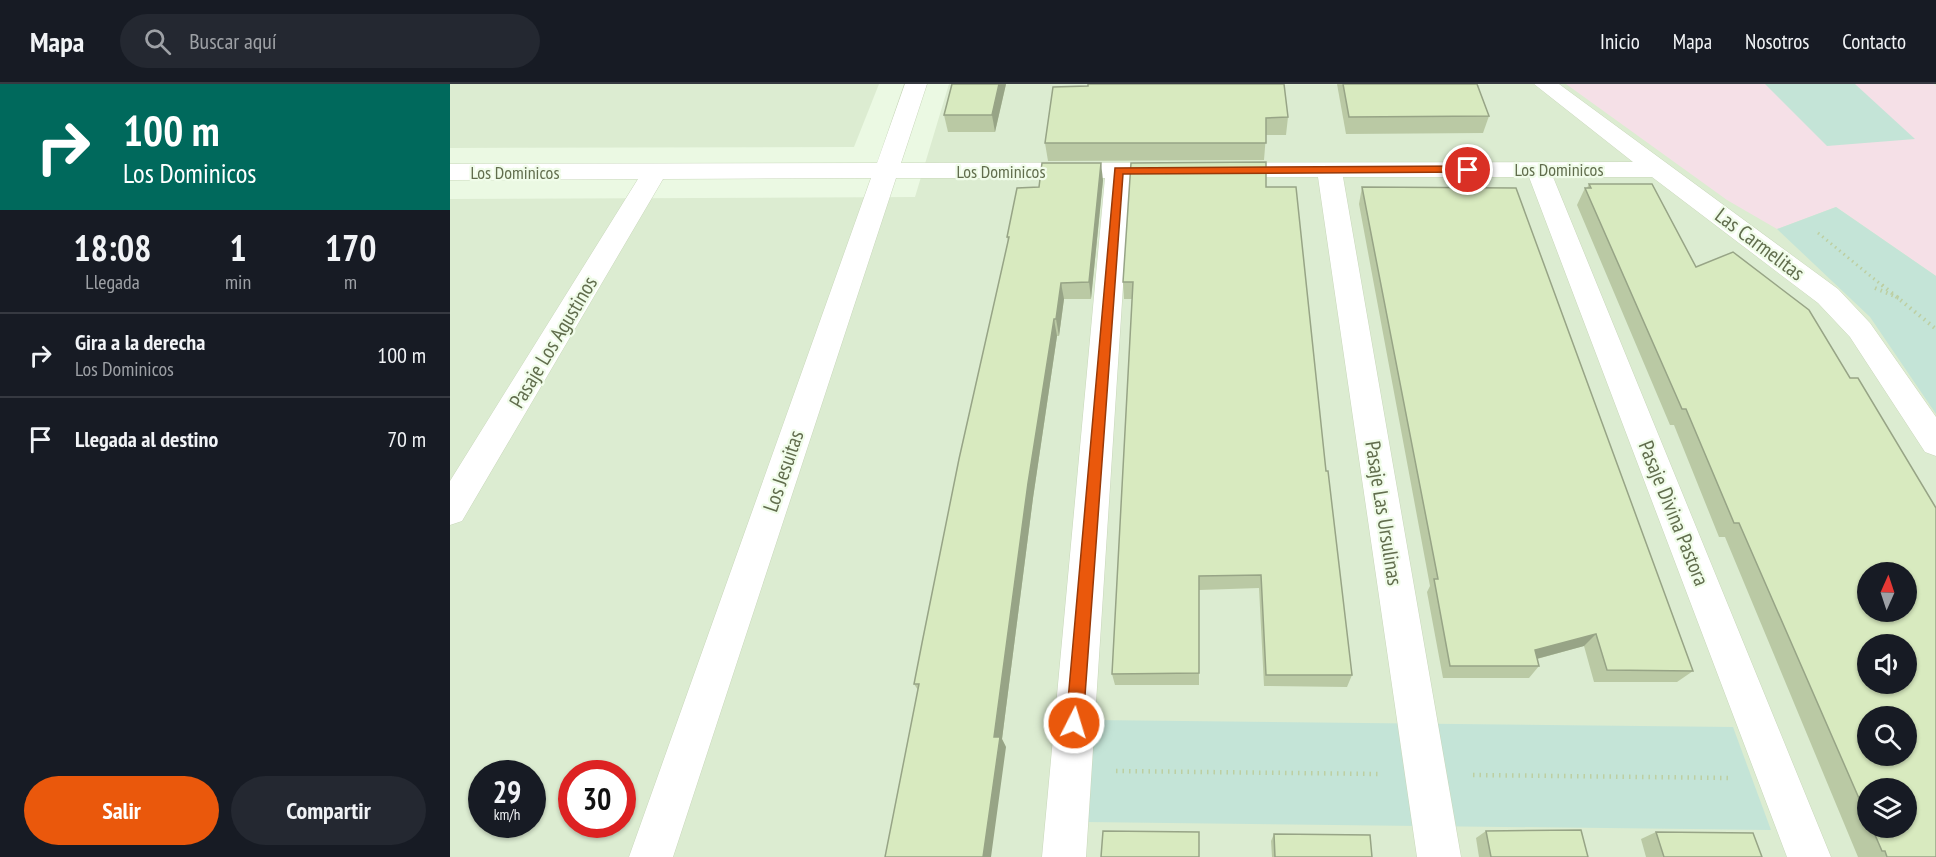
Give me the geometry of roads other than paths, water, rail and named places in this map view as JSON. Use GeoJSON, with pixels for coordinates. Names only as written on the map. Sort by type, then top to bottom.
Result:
{"type":"FeatureCollection","features":[{"type":"Feature","properties":{"kind":"street","name":"Los Jesuitas"},"geometry":{"type":"LineString","coordinates":[[651,857],[916,84]]}},
{"type":"Feature","properties":{"kind":"street","name":"Las Carmelitas"},"geometry":{"type":"LineString","coordinates":[[1545,84],[1810,282],[1844,311],[1860,330],[1936,443]]}},
{"type":"Feature","properties":{"kind":"street","name":"Pasaje Divina Pastora"},"geometry":{"type":"LineString","coordinates":[[1538,169],[1809,857]]}},
{"type":"Feature","properties":{"kind":"street","name":"Los Dominicos"},"geometry":{"type":"LineString","coordinates":[[450,172],[1660,169]]}},
{"type":"Feature","properties":{"kind":"street","name":"Pasaje Las Ursulinas"},"geometry":{"type":"LineString","coordinates":[[1329,170],[1439,857]]}},
{"type":"Feature","properties":{"kind":"street"},"geometry":{"type":"LineString","coordinates":[[1064,857],[1118,171]]}},
{"type":"Feature","properties":{"kind":"street","name":"Pasaje Los Agustinos"},"geometry":{"type":"LineString","coordinates":[[450,511],[655,172]]}}]}
